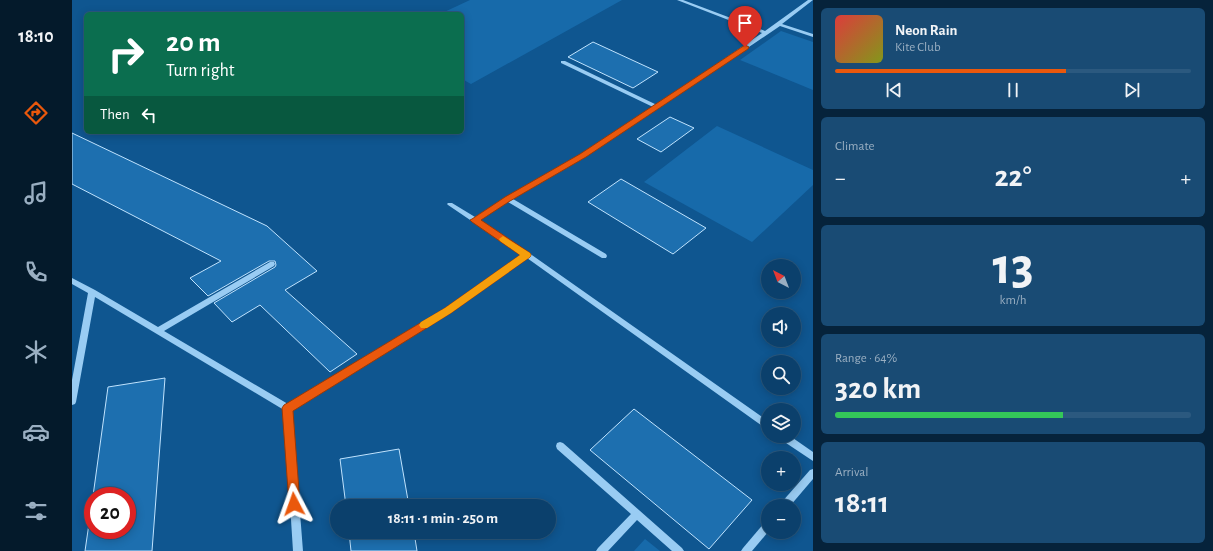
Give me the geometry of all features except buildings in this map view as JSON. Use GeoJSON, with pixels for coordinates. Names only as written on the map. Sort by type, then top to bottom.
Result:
{"type":"FeatureCollection","features":[{"type":"Feature","properties":{"kind":"lane"},"geometry":{"type":"LineString","coordinates":[[679,0],[765,34]]}},
{"type":"Feature","properties":{"kind":"lane"},"geometry":{"type":"LineString","coordinates":[[475,220],[508,199],[583,156],[765,34],[811,0]]}},
{"type":"Feature","properties":{"kind":"lane"},"geometry":{"type":"LineString","coordinates":[[779,24],[813,36]]}},
{"type":"Feature","properties":{"kind":"lane"},"geometry":{"type":"LineString","coordinates":[[562,62],[657,107]]}},
{"type":"Feature","properties":{"kind":"lane"},"geometry":{"type":"LineString","coordinates":[[508,199],[604,256]]}},
{"type":"Feature","properties":{"kind":"lane"},"geometry":{"type":"LineString","coordinates":[[450,204],[527,255],[761,421]]}},
{"type":"Feature","properties":{"kind":"lane"},"geometry":{"type":"LineString","coordinates":[[288,408],[448,310],[527,255]]}},
{"type":"Feature","properties":{"kind":"lane"},"geometry":{"type":"LineString","coordinates":[[158,331],[272,264]]}},
{"type":"Feature","properties":{"kind":"lane"},"geometry":{"type":"LineString","coordinates":[[72,281],[288,408]]}},
{"type":"Feature","properties":{"kind":"lane"},"geometry":{"type":"LineString","coordinates":[[72,402],[92,292]]}},
{"type":"Feature","properties":{"kind":"lane"},"geometry":{"type":"LineString","coordinates":[[288,408],[298,551]]}},
{"type":"Feature","properties":{"kind":"lane"},"geometry":{"type":"LineString","coordinates":[[793,443],[813,458]]}},
{"type":"Feature","properties":{"kind":"lane"},"geometry":{"type":"LineString","coordinates":[[560,446],[679,551]]}},
{"type":"Feature","properties":{"kind":"lane"},"geometry":{"type":"LineString","coordinates":[[790,499],[813,473]]}},
{"type":"Feature","properties":{"kind":"lane"},"geometry":{"type":"LineString","coordinates":[[601,551],[637,514]]}},
{"type":"Feature","properties":{"kind":"lane"},"geometry":{"type":"LineString","coordinates":[[746,551],[761,533]]}},
{"type":"Feature","properties":{"kind":"shaded area"},"geometry":{"type":"Polygon","coordinates":[[[470,0],[622,0],[471,84],[464,80],[464,12],[444,12],[470,0]]]}},
{"type":"Feature","properties":{"kind":"shaded area"},"geometry":{"type":"Polygon","coordinates":[[[781,31],[813,42],[813,90],[740,60],[781,31]]]}},
{"type":"Feature","properties":{"kind":"shaded area"},"geometry":{"type":"Polygon","coordinates":[[[717,126],[813,170],[813,185],[752,242],[644,182],[717,126]]]}},
{"type":"Feature","properties":{"kind":"shaded area"},"geometry":{"type":"Polygon","coordinates":[[[645,539],[660,551],[634,551],[645,539]]]}},
{"type":"Feature","properties":{"kind":"slow traffic"},"geometry":{"type":"LineString","coordinates":[[424,325],[527,255],[503,239]]}},
{"type":"Feature","properties":{"kind":"route"},"geometry":{"type":"LineString","coordinates":[[294,504],[288,408],[448,310],[527,255],[475,220],[508,199],[583,156],[745,47]]}}]}
